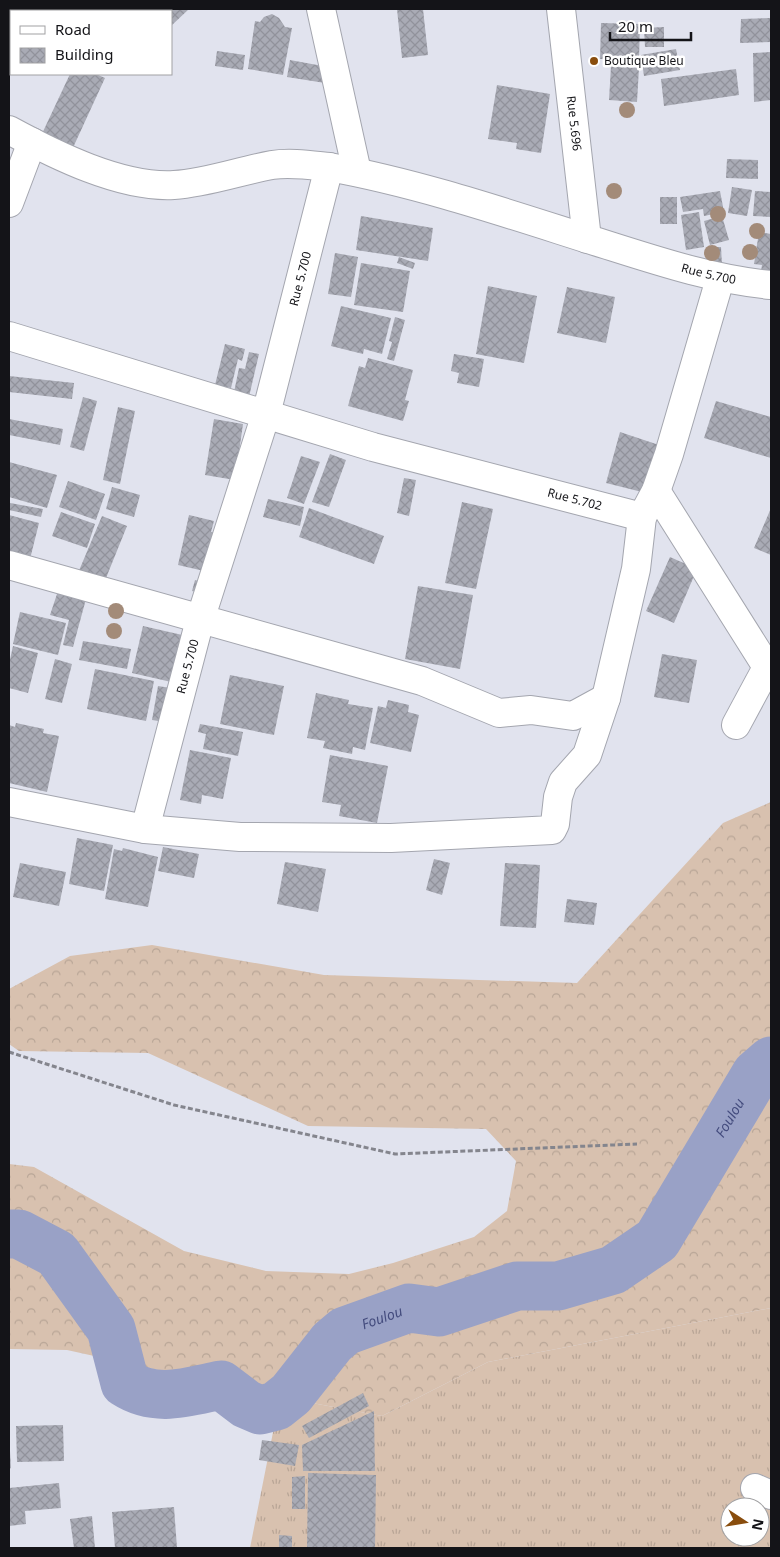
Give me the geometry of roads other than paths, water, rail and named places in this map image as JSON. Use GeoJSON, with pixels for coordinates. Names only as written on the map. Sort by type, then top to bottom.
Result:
{"type":"FeatureCollection","features":[{"type":"Feature","properties":{"kind":"street"},"geometry":{"type":"LineString","coordinates":[[321,9],[357,172]]}},
{"type":"Feature","properties":{"kind":"street","name":"Rue 5.696"},"geometry":{"type":"LineString","coordinates":[[561,9],[587,239]]}},
{"type":"Feature","properties":{"kind":"street"},"geometry":{"type":"LineString","coordinates":[[9,203],[20,136],[119,179],[146,185],[175,185],[209,180],[273,165],[299,164],[329,168]]}},
{"type":"Feature","properties":{"kind":"street","name":"Rue 5.700"},"geometry":{"type":"LineString","coordinates":[[145,829],[200,620],[266,414],[329,168],[357,172],[453,198],[720,278],[771,285]]}},
{"type":"Feature","properties":{"kind":"street"},"geometry":{"type":"LineString","coordinates":[[9,802],[145,829],[240,837],[391,838],[552,830],[555,824],[558,797],[563,782],[587,755],[606,698],[636,569],[642,517],[656,491],[669,454],[720,278]]}},
{"type":"Feature","properties":{"kind":"street","name":"Rue 5.702"},"geometry":{"type":"LineString","coordinates":[[9,336],[437,465],[642,517]]}},
{"type":"Feature","properties":{"kind":"street"},"geometry":{"type":"LineString","coordinates":[[656,491],[769,664],[736,724]]}},
{"type":"Feature","properties":{"kind":"street"},"geometry":{"type":"LineString","coordinates":[[9,565],[422,681],[499,712],[531,710],[573,716],[606,698]]}},
{"type":"Feature","properties":{"kind":"waterway","name":"Foulou"},"geometry":{"type":"LineString","coordinates":[[9,1234],[19,1234],[57,1254],[111,1329],[125,1383],[148,1393],[160,1394],[184,1393],[221,1385],[246,1404],[260,1410],[276,1406],[291,1394],[332,1342],[345,1331],[409,1308],[439,1312],[517,1286],[558,1286],[613,1270],[657,1240],[756,1074],[771,1061]]}},
{"type":"Feature","properties":{"kind":"place","name":"Boutique Bleu"},"geometry":{"type":"Point","coordinates":[594,61]}}]}
